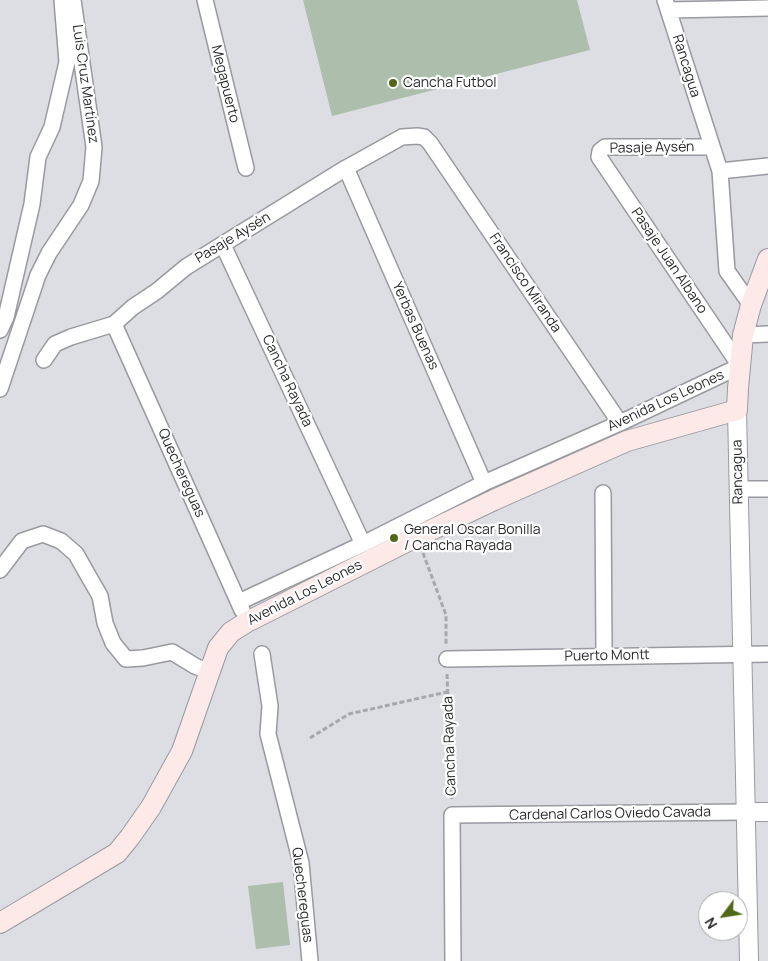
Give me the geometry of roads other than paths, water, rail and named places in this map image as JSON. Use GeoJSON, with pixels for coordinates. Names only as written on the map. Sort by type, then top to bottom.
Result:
{"type":"FeatureCollection","features":[{"type":"Feature","properties":{"kind":"main road"},"geometry":{"type":"LineString","coordinates":[[751,305],[768,259]]}},
{"type":"Feature","properties":{"kind":"main road","name":"Rancagua"},"geometry":{"type":"LineString","coordinates":[[737,410],[743,335],[751,305]]}},
{"type":"Feature","properties":{"kind":"main road","name":"Avenida Los Leones"},"geometry":{"type":"LineString","coordinates":[[0,923],[117,853],[130,837],[151,807],[182,751],[218,648],[231,632],[417,537],[494,500],[627,441],[737,410]]}},
{"type":"Feature","properties":{"kind":"street"},"geometry":{"type":"LineString","coordinates":[[0,330],[6,317],[32,204],[38,157],[52,127],[67,62],[62,0]]}},
{"type":"Feature","properties":{"kind":"street","name":"Luis Cruz Martínez"},"geometry":{"type":"LineString","coordinates":[[0,388],[38,275],[81,205],[91,181],[94,147],[73,0]]}},
{"type":"Feature","properties":{"kind":"street","name":"Megapuerto"},"geometry":{"type":"LineString","coordinates":[[205,0],[246,168]]}},
{"type":"Feature","properties":{"kind":"street"},"geometry":{"type":"LineString","coordinates":[[667,5],[768,8]]}},
{"type":"Feature","properties":{"kind":"street","name":"Rancagua"},"geometry":{"type":"LineString","coordinates":[[667,5],[720,171],[727,272],[751,305]]}},
{"type":"Feature","properties":{"kind":"street","name":"Pasaje Aysén"},"geometry":{"type":"LineString","coordinates":[[44,360],[55,344],[114,324],[132,307],[157,291],[186,267],[346,168],[402,137],[424,137],[430,143]]}},
{"type":"Feature","properties":{"kind":"street","name":"Francisco Miranda"},"geometry":{"type":"LineString","coordinates":[[430,143],[620,423]]}},
{"type":"Feature","properties":{"kind":"street","name":"Pasaje Aysén"},"geometry":{"type":"LineString","coordinates":[[599,157],[600,151],[605,146],[711,147]]}},
{"type":"Feature","properties":{"kind":"street","name":"Pasaje Juan Albano"},"geometry":{"type":"LineString","coordinates":[[599,157],[740,366]]}},
{"type":"Feature","properties":{"kind":"street"},"geometry":{"type":"LineString","coordinates":[[720,171],[768,166]]}},
{"type":"Feature","properties":{"kind":"street","name":"Yerbas Buenas"},"geometry":{"type":"LineString","coordinates":[[346,168],[484,483]]}},
{"type":"Feature","properties":{"kind":"street","name":"Cancha Rayada"},"geometry":{"type":"LineString","coordinates":[[223,245],[363,544]]}},
{"type":"Feature","properties":{"kind":"street","name":"Quechereguas"},"geometry":{"type":"LineString","coordinates":[[114,324],[248,622]]}},
{"type":"Feature","properties":{"kind":"street"},"geometry":{"type":"LineString","coordinates":[[743,335],[768,334]]}},
{"type":"Feature","properties":{"kind":"street","name":"Avenida Los Leones"},"geometry":{"type":"LineString","coordinates":[[239,602],[363,544],[484,483],[620,423],[740,366]]}},
{"type":"Feature","properties":{"kind":"street","name":"Rancagua"},"geometry":{"type":"LineString","coordinates":[[737,410],[750,961]]}},
{"type":"Feature","properties":{"kind":"street"},"geometry":{"type":"LineString","coordinates":[[738,489],[768,488]]}},
{"type":"Feature","properties":{"kind":"street"},"geometry":{"type":"LineString","coordinates":[[603,493],[604,656]]}},
{"type":"Feature","properties":{"kind":"street"},"geometry":{"type":"LineString","coordinates":[[0,570],[22,541],[43,534],[61,541],[76,554],[100,596],[105,623],[113,643],[126,659],[172,652],[195,666],[210,672]]}},
{"type":"Feature","properties":{"kind":"street","name":"Quechereguas"},"geometry":{"type":"LineString","coordinates":[[262,654],[270,706],[268,734],[301,863],[310,961]]}},
{"type":"Feature","properties":{"kind":"street","name":"Puerto Montt"},"geometry":{"type":"LineString","coordinates":[[447,659],[768,654]]}},
{"type":"Feature","properties":{"kind":"street","name":"Cardenal Carlos Oviedo Cavada"},"geometry":{"type":"LineString","coordinates":[[452,815],[768,812]]}},
{"type":"Feature","properties":{"kind":"street","name":"Cancha Rayada"},"geometry":{"type":"LineString","coordinates":[[452,815],[453,961]]}},
{"type":"Feature","properties":{"kind":"place","name":"Cancha Futbol"},"geometry":{"type":"Point","coordinates":[393,83]}},
{"type":"Feature","properties":{"kind":"place","name":"General Oscar Bonilla / Cancha Rayada"},"geometry":{"type":"Point","coordinates":[394,538]}}]}
